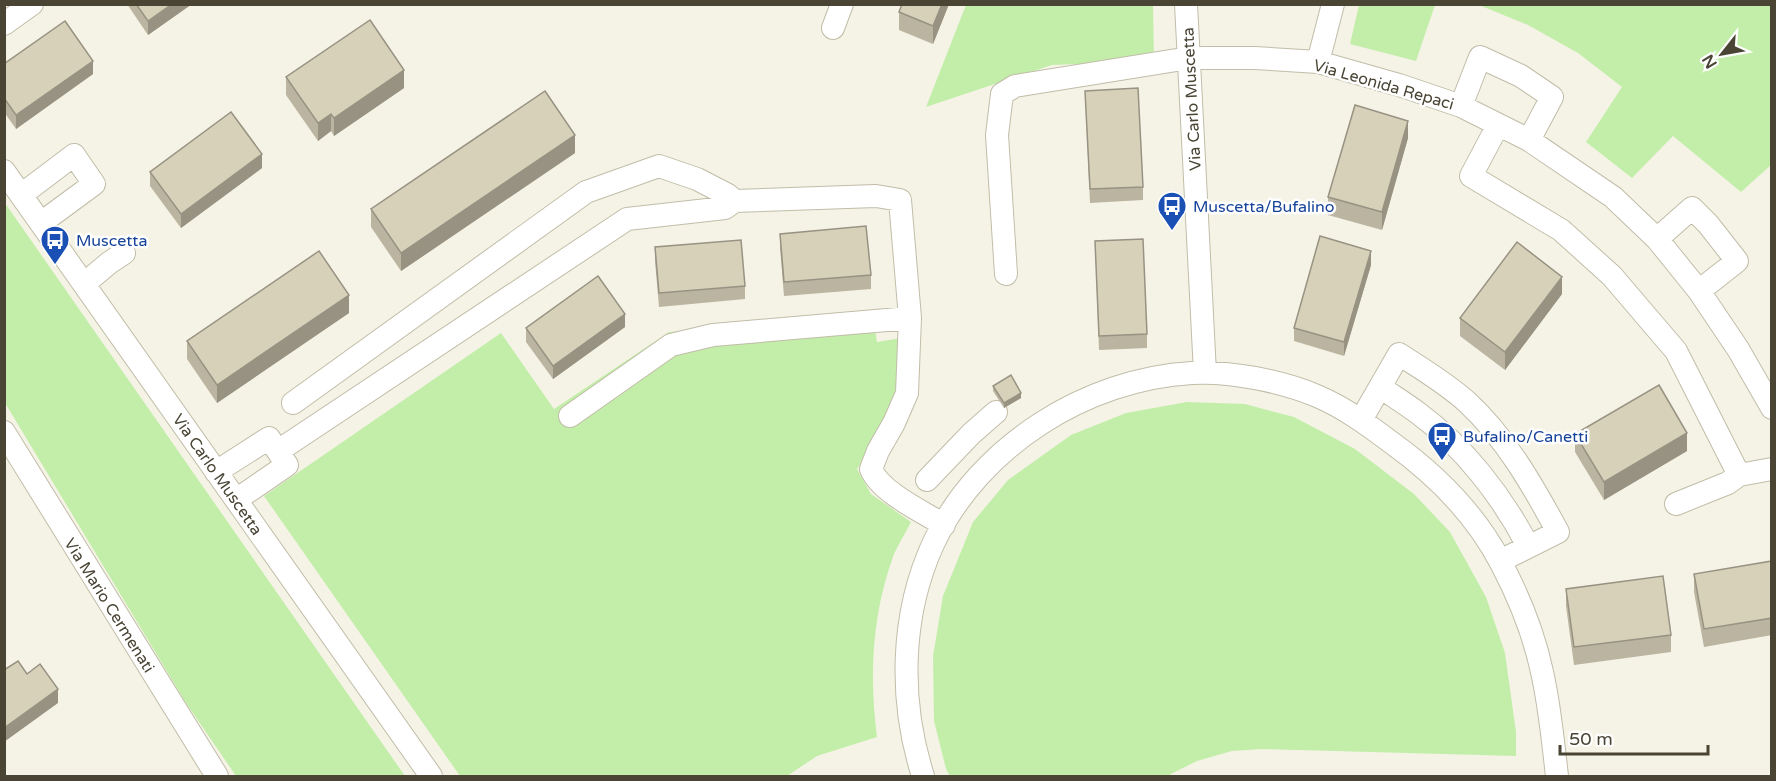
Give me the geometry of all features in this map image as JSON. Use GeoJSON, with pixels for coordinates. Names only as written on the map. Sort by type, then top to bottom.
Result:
{"type":"FeatureCollection","features":[{"type":"Feature","properties":{"kind":"street"},"geometry":{"type":"LineString","coordinates":[[4,24],[32,4]]}},
{"type":"Feature","properties":{"kind":"street"},"geometry":{"type":"LineString","coordinates":[[833,28],[842,4]]}},
{"type":"Feature","properties":{"kind":"street","name":"Via Carlo Muscetta"},"geometry":{"type":"LineString","coordinates":[[1186,4],[1205,373]]}},
{"type":"Feature","properties":{"kind":"street"},"geometry":{"type":"LineString","coordinates":[[1318,62],[1333,4]]}},
{"type":"Feature","properties":{"kind":"street"},"geometry":{"type":"LineString","coordinates":[[1461,106],[1480,57],[1521,76],[1552,97],[1529,140]]}},
{"type":"Feature","properties":{"kind":"street","name":"Via Leonida Repaci"},"geometry":{"type":"LineString","coordinates":[[1006,274],[997,135],[1002,94],[1015,86],[1188,58],[1255,58],[1318,62],[1399,85],[1461,106],[1529,140],[1613,197],[1657,239],[1699,291],[1738,349],[1772,408]]}},
{"type":"Feature","properties":{"kind":"street"},"geometry":{"type":"LineString","coordinates":[[1498,125],[1471,176],[1561,230],[1612,276],[1676,351],[1739,475]]}},
{"type":"Feature","properties":{"kind":"street"},"geometry":{"type":"LineString","coordinates":[[21,195],[74,155],[94,184],[41,223]]}},
{"type":"Feature","properties":{"kind":"street"},"geometry":{"type":"LineString","coordinates":[[293,403],[586,192],[659,166],[697,179],[735,201]]}},
{"type":"Feature","properties":{"kind":"street","name":"Via Carlo Muscetta"},"geometry":{"type":"LineString","coordinates":[[4,171],[430,777]]}},
{"type":"Feature","properties":{"kind":"street"},"geometry":{"type":"LineString","coordinates":[[278,450],[627,219],[725,208],[735,201],[876,195],[900,200],[910,318],[907,393],[871,469],[884,487],[944,525]]}},
{"type":"Feature","properties":{"kind":"street"},"geometry":{"type":"LineString","coordinates":[[1657,239],[1692,208],[1737,261],[1699,291]]}},
{"type":"Feature","properties":{"kind":"street"},"geometry":{"type":"LineString","coordinates":[[84,284],[124,253]]}},
{"type":"Feature","properties":{"kind":"street"},"geometry":{"type":"LineString","coordinates":[[570,416],[671,345],[713,335],[910,318]]}},
{"type":"Feature","properties":{"kind":"street"},"geometry":{"type":"LineString","coordinates":[[1361,420],[1399,354],[1440,380],[1476,411],[1496,434],[1522,471],[1558,532],[1500,561]]}},
{"type":"Feature","properties":{"kind":"street"},"geometry":{"type":"LineString","coordinates":[[922,777],[909,719],[907,673],[912,612],[921,578],[935,541],[973,483],[1016,440],[1091,398],[1149,379],[1177,374],[1205,373],[1259,380],[1294,388],[1328,400],[1361,420],[1410,457],[1440,484],[1473,522],[1500,561],[1524,615],[1539,660],[1548,702],[1557,777]]}},
{"type":"Feature","properties":{"kind":"street"},"geometry":{"type":"LineString","coordinates":[[1380,387],[1419,413],[1470,462],[1499,500],[1528,546]]}},
{"type":"Feature","properties":{"kind":"street"},"geometry":{"type":"LineString","coordinates":[[927,480],[945,459],[996,412]]}},
{"type":"Feature","properties":{"kind":"street","name":"Via Mario Cermenati"},"geometry":{"type":"LineString","coordinates":[[4,432],[217,777]]}},
{"type":"Feature","properties":{"kind":"street"},"geometry":{"type":"LineString","coordinates":[[971,434],[995,459]]}},
{"type":"Feature","properties":{"kind":"street"},"geometry":{"type":"LineString","coordinates":[[216,472],[269,438],[278,450],[287,465],[236,500]]}},
{"type":"Feature","properties":{"kind":"street"},"geometry":{"type":"LineString","coordinates":[[945,459],[973,483]]}},
{"type":"Feature","properties":{"kind":"street"},"geometry":{"type":"LineString","coordinates":[[1676,504],[1728,483],[1739,475],[1772,469]]}},
{"type":"Feature","properties":{"kind":"green space"},"geometry":{"type":"Polygon","coordinates":[[[966,5],[1153,5],[1154,61],[1052,65],[926,107],[966,5]]]}},
{"type":"Feature","properties":{"kind":"green space"},"geometry":{"type":"Polygon","coordinates":[[[1359,5],[1435,5],[1416,61],[1350,44],[1359,5]]]}},
{"type":"Feature","properties":{"kind":"green space"},"geometry":{"type":"Polygon","coordinates":[[[1479,5],[1771,5],[1771,165],[1741,192],[1673,136],[1632,178],[1586,142],[1622,87],[1578,53],[1528,25],[1479,5]]]}},
{"type":"Feature","properties":{"kind":"green space"},"geometry":{"type":"Polygon","coordinates":[[[5,203],[405,776],[236,776],[186,703],[5,403],[5,203]]]}},
{"type":"Feature","properties":{"kind":"green space"},"geometry":{"type":"Polygon","coordinates":[[[873,318],[877,342],[907,337],[906,400],[857,469],[871,494],[911,522],[894,554],[877,622],[873,690],[877,737],[817,756],[787,776],[460,776],[264,496],[501,333],[554,409],[669,332],[873,318]]]}},
{"type":"Feature","properties":{"kind":"green space"},"geometry":{"type":"Polygon","coordinates":[[[1187,402],[1245,404],[1294,417],[1355,449],[1414,494],[1450,532],[1486,597],[1505,653],[1516,732],[1516,756],[1261,749],[1232,751],[1197,761],[1167,776],[950,776],[946,769],[934,721],[933,656],[943,596],[973,522],[1008,480],[1071,435],[1126,413],[1187,402]]]}},
{"type":"Feature","properties":{"kind":"building"},"geometry":{"type":"Polygon","coordinates":[[[136,4],[172,4],[148,21],[136,4]]]}},
{"type":"Feature","properties":{"kind":"building"},"geometry":{"type":"Polygon","coordinates":[[[902,4],[942,4],[933,26],[899,12],[902,4]]]}},
{"type":"Feature","properties":{"kind":"building"},"geometry":{"type":"Polygon","coordinates":[[[370,20],[404,70],[334,118],[331,114],[318,123],[286,77],[370,20]]]}},
{"type":"Feature","properties":{"kind":"building"},"geometry":{"type":"Polygon","coordinates":[[[65,21],[93,61],[16,115],[4,98],[4,64],[65,21]]]}},
{"type":"Feature","properties":{"kind":"building"},"geometry":{"type":"Polygon","coordinates":[[[1138,88],[1143,187],[1090,189],[1085,91],[1138,88]]]}},
{"type":"Feature","properties":{"kind":"building"},"geometry":{"type":"Polygon","coordinates":[[[545,91],[575,135],[401,253],[371,209],[545,91]]]}},
{"type":"Feature","properties":{"kind":"building"},"geometry":{"type":"Polygon","coordinates":[[[1355,105],[1408,121],[1382,212],[1328,197],[1355,105]]]}},
{"type":"Feature","properties":{"kind":"building"},"geometry":{"type":"Polygon","coordinates":[[[231,112],[262,154],[181,214],[150,172],[231,112]]]}},
{"type":"Feature","properties":{"kind":"building"},"geometry":{"type":"Polygon","coordinates":[[[866,226],[871,275],[784,282],[780,234],[866,226]]]}},
{"type":"Feature","properties":{"kind":"building"},"geometry":{"type":"Polygon","coordinates":[[[1320,236],[1371,251],[1344,342],[1294,328],[1320,236]]]}},
{"type":"Feature","properties":{"kind":"building"},"geometry":{"type":"Polygon","coordinates":[[[1143,239],[1147,334],[1099,336],[1095,241],[1143,239]]]}},
{"type":"Feature","properties":{"kind":"building"},"geometry":{"type":"Polygon","coordinates":[[[741,240],[745,286],[659,293],[655,247],[741,240]]]}},
{"type":"Feature","properties":{"kind":"building"},"geometry":{"type":"Polygon","coordinates":[[[1517,242],[1562,277],[1505,352],[1460,318],[1517,242]]]}},
{"type":"Feature","properties":{"kind":"building"},"geometry":{"type":"Polygon","coordinates":[[[319,251],[349,295],[217,385],[187,341],[319,251]]]}},
{"type":"Feature","properties":{"kind":"building"},"geometry":{"type":"Polygon","coordinates":[[[598,276],[625,314],[553,366],[526,328],[598,276]]]}},
{"type":"Feature","properties":{"kind":"building"},"geometry":{"type":"Polygon","coordinates":[[[1011,375],[1021,393],[1004,403],[993,386],[1011,375]]]}},
{"type":"Feature","properties":{"kind":"building"},"geometry":{"type":"Polygon","coordinates":[[[1659,385],[1687,433],[1604,482],[1575,434],[1659,385]]]}},
{"type":"Feature","properties":{"kind":"building"},"geometry":{"type":"Polygon","coordinates":[[[1772,561],[1772,618],[1704,629],[1694,574],[1772,561]]]}},
{"type":"Feature","properties":{"kind":"building"},"geometry":{"type":"Polygon","coordinates":[[[1663,576],[1671,635],[1574,647],[1566,589],[1663,576]]]}},
{"type":"Feature","properties":{"kind":"building"},"geometry":{"type":"Polygon","coordinates":[[[18,661],[27,674],[40,664],[58,689],[4,728],[4,670],[18,661]]]}},
{"type":"Feature","properties":{"kind":"place","name":"Muscetta/Bufalino"},"geometry":{"type":"Point","coordinates":[1172,232]}},
{"type":"Feature","properties":{"kind":"place","name":"Muscetta"},"geometry":{"type":"Point","coordinates":[55,266]}},
{"type":"Feature","properties":{"kind":"place","name":"Bufalino/Canetti"},"geometry":{"type":"Point","coordinates":[1442,462]}}]}
